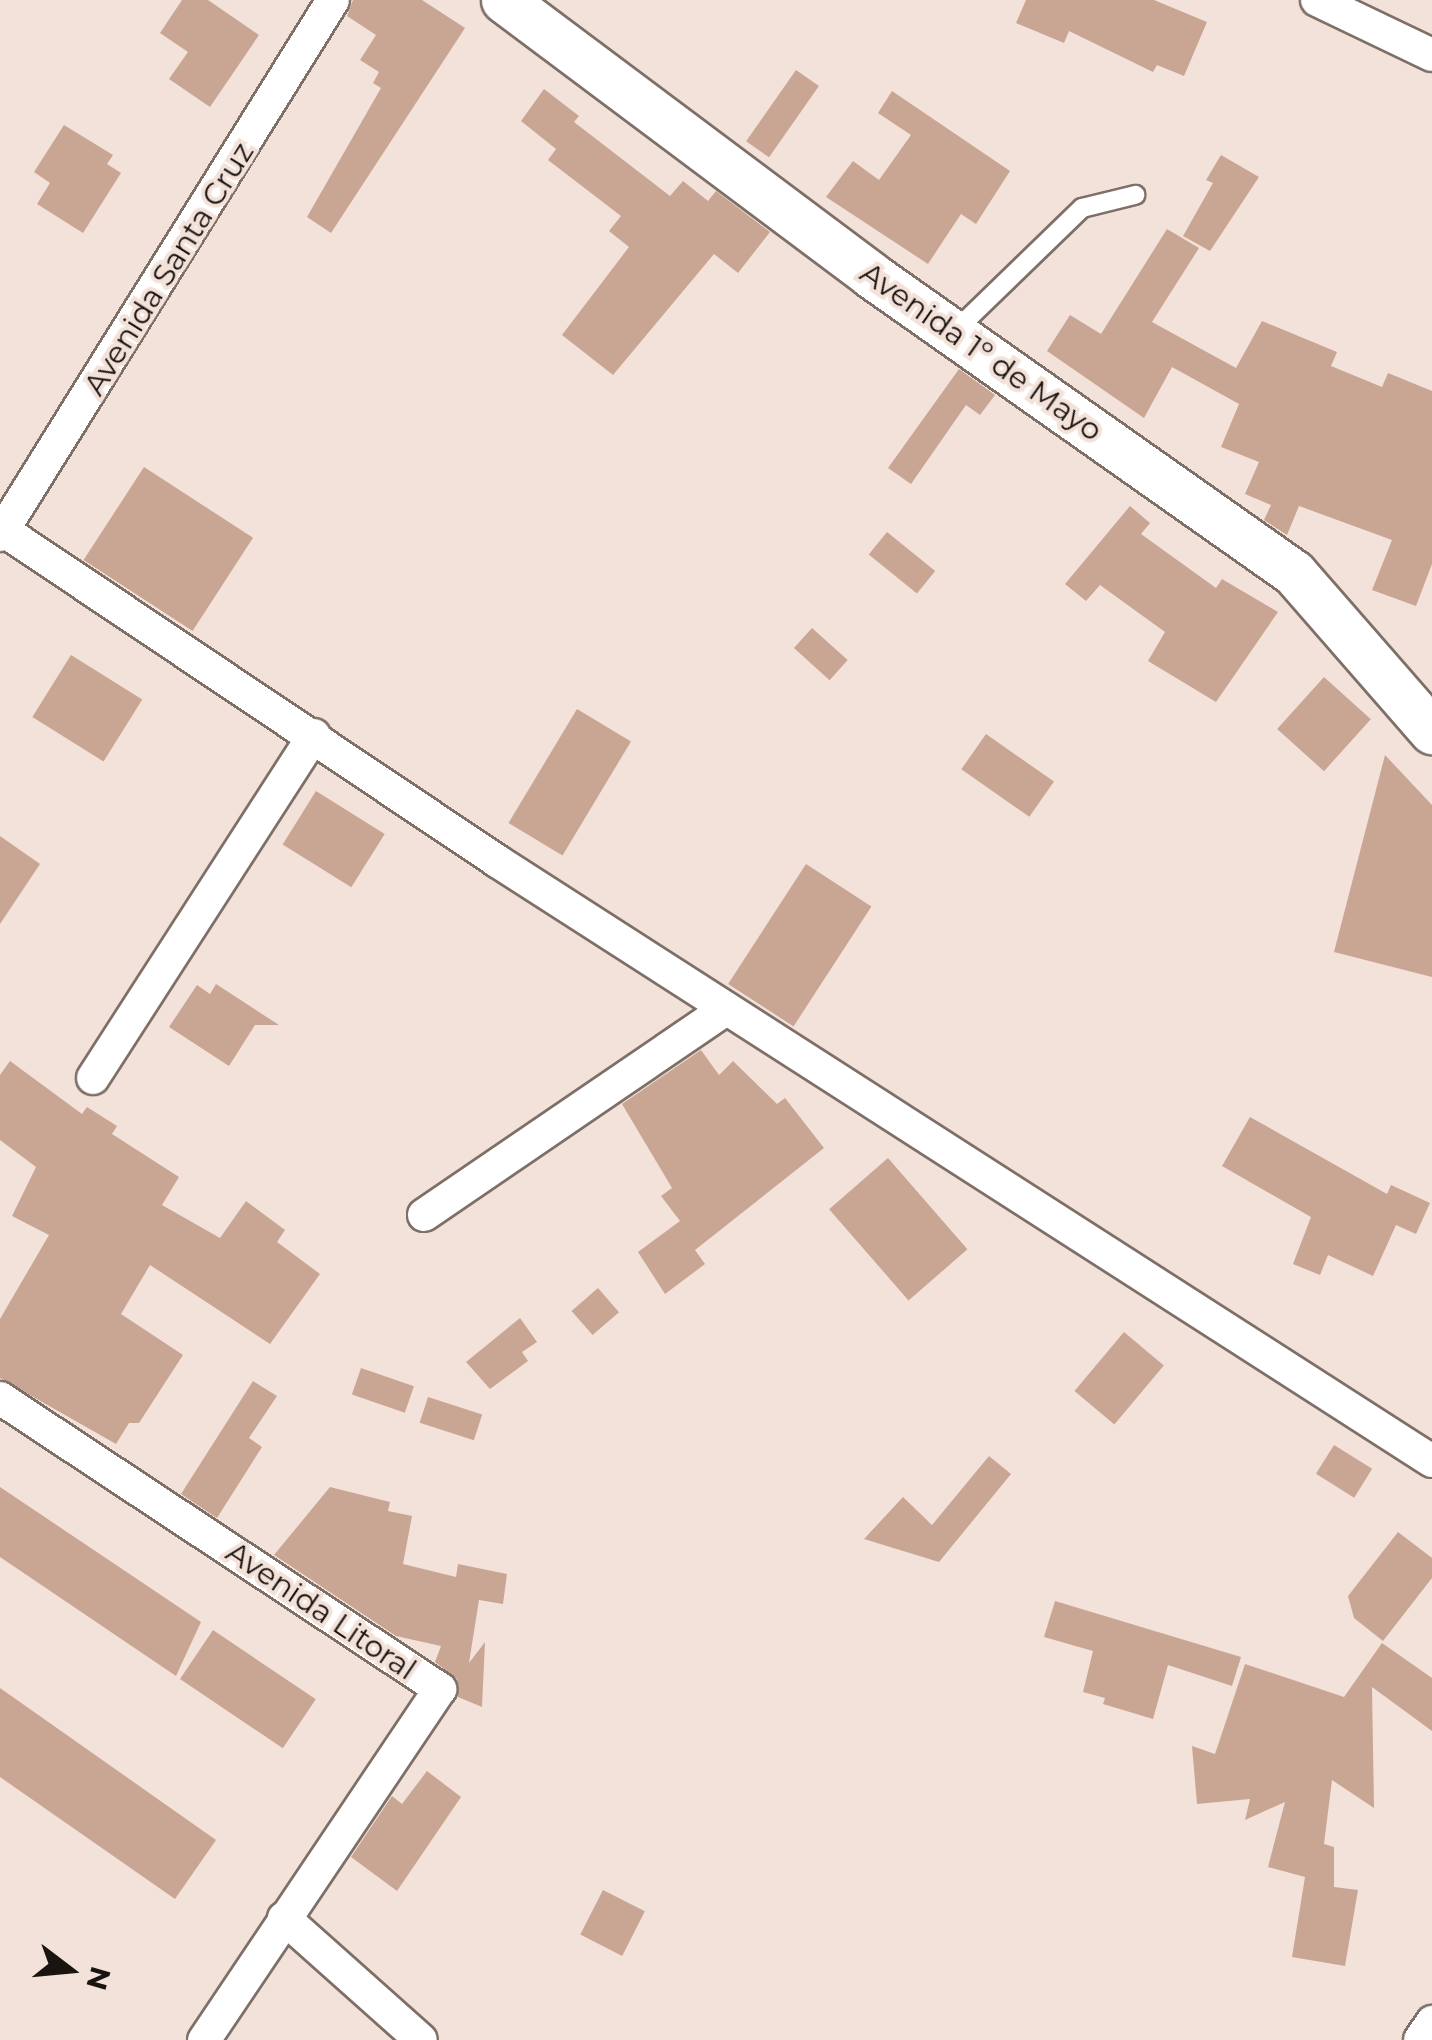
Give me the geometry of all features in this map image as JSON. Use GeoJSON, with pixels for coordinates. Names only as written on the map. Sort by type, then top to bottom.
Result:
{"type":"FeatureCollection","features":[{"type":"Feature","properties":{"kind":"main road","name":"Avenida 1º de Mayo"},"geometry":{"type":"LineString","coordinates":[[504,0],[954,333],[1294,573],[1432,731]]}},
{"type":"Feature","properties":{"kind":"street","name":"Avenida Santa Cruz"},"geometry":{"type":"LineString","coordinates":[[2,532],[333,0]]}},
{"type":"Feature","properties":{"kind":"street"},"geometry":{"type":"LineString","coordinates":[[1317,0],[1432,55]]}},
{"type":"Feature","properties":{"kind":"street"},"geometry":{"type":"LineString","coordinates":[[2,532],[726,1009],[1432,1461]]}},
{"type":"Feature","properties":{"kind":"street"},"geometry":{"type":"LineString","coordinates":[[93,1078],[314,734]]}},
{"type":"Feature","properties":{"kind":"street"},"geometry":{"type":"LineString","coordinates":[[424,1214],[726,1009]]}},
{"type":"Feature","properties":{"kind":"street","name":"Avenida Litoral"},"geometry":{"type":"LineString","coordinates":[[0,1398],[440,1690],[204,2040]]}},
{"type":"Feature","properties":{"kind":"street"},"geometry":{"type":"LineString","coordinates":[[284,1918],[421,2040]]}},
{"type":"Feature","properties":{"kind":"street"},"geometry":{"type":"LineString","coordinates":[[1420,2040],[1432,2022]]}},
{"type":"Feature","properties":{"kind":"lane"},"geometry":{"type":"LineString","coordinates":[[954,333],[1082,208],[1135,195]]}},
{"type":"Feature","properties":{"kind":"building"},"geometry":{"type":"Polygon","coordinates":[[[182,0],[208,0],[259,35],[210,107],[169,79],[188,52],[160,33],[182,0]]]}},
{"type":"Feature","properties":{"kind":"building"},"geometry":{"type":"Polygon","coordinates":[[[353,0],[422,0],[465,28],[331,233],[307,217],[381,88],[373,83],[379,72],[360,60],[376,35],[347,16],[353,0]]]}},
{"type":"Feature","properties":{"kind":"building"},"geometry":{"type":"Polygon","coordinates":[[[1026,0],[1154,0],[1207,22],[1184,76],[1157,65],[1153,72],[1069,31],[1064,43],[1016,23],[1026,0]]]}},
{"type":"Feature","properties":{"kind":"building"},"geometry":{"type":"Polygon","coordinates":[[[796,70],[819,86],[769,157],[746,141],[796,70]]]}},
{"type":"Feature","properties":{"kind":"building"},"geometry":{"type":"Polygon","coordinates":[[[544,89],[579,116],[574,122],[670,196],[683,181],[708,201],[716,191],[770,232],[738,273],[714,254],[613,375],[562,335],[629,247],[609,231],[621,216],[548,160],[556,149],[521,121],[544,89]]]}},
{"type":"Feature","properties":{"kind":"building"},"geometry":{"type":"Polygon","coordinates":[[[892,91],[1010,171],[976,224],[961,214],[928,264],[826,197],[853,161],[879,180],[911,135],[878,113],[892,91]]]}},
{"type":"Feature","properties":{"kind":"building"},"geometry":{"type":"Polygon","coordinates":[[[64,125],[113,155],[107,164],[121,173],[83,233],[37,204],[50,183],[34,172],[64,125]]]}},
{"type":"Feature","properties":{"kind":"building"},"geometry":{"type":"Polygon","coordinates":[[[1221,155],[1259,177],[1210,251],[1183,236],[1213,183],[1206,180],[1221,155]]]}},
{"type":"Feature","properties":{"kind":"building"},"geometry":{"type":"Polygon","coordinates":[[[1167,229],[1199,248],[1152,322],[1236,368],[1262,321],[1337,352],[1331,366],[1382,387],[1388,373],[1432,391],[1432,564],[1416,606],[1372,590],[1392,540],[1299,506],[1287,535],[1264,520],[1271,505],[1245,494],[1259,462],[1221,447],[1239,404],[1172,367],[1144,418],[1047,351],[1070,315],[1101,334],[1167,229]]]}},
{"type":"Feature","properties":{"kind":"building"},"geometry":{"type":"Polygon","coordinates":[[[959,369],[995,395],[980,415],[966,405],[911,484],[888,468],[959,369]]]}},
{"type":"Feature","properties":{"kind":"building"},"geometry":{"type":"Polygon","coordinates":[[[144,467],[253,538],[193,631],[84,560],[144,467]]]}},
{"type":"Feature","properties":{"kind":"building"},"geometry":{"type":"Polygon","coordinates":[[[1130,506],[1150,523],[1141,534],[1216,588],[1222,579],[1278,612],[1216,702],[1148,661],[1165,632],[1100,585],[1086,601],[1065,584],[1130,506]]]}},
{"type":"Feature","properties":{"kind":"building"},"geometry":{"type":"Polygon","coordinates":[[[887,532],[935,571],[917,594],[869,555],[887,532]]]}},
{"type":"Feature","properties":{"kind":"building"},"geometry":{"type":"Polygon","coordinates":[[[812,628],[848,660],[830,680],[794,648],[812,628]]]}},
{"type":"Feature","properties":{"kind":"building"},"geometry":{"type":"Polygon","coordinates":[[[71,655],[142,700],[104,761],[32,717],[71,655]]]}},
{"type":"Feature","properties":{"kind":"building"},"geometry":{"type":"Polygon","coordinates":[[[1324,677],[1371,719],[1324,771],[1277,729],[1324,677]]]}},
{"type":"Feature","properties":{"kind":"building"},"geometry":{"type":"Polygon","coordinates":[[[577,709],[631,741],[563,855],[508,823],[577,709]]]}},
{"type":"Feature","properties":{"kind":"building"},"geometry":{"type":"Polygon","coordinates":[[[986,734],[1054,782],[1029,817],[961,769],[986,734]]]}},
{"type":"Feature","properties":{"kind":"building"},"geometry":{"type":"Polygon","coordinates":[[[1385,755],[1432,805],[1432,977],[1334,952],[1385,755]]]}},
{"type":"Feature","properties":{"kind":"building"},"geometry":{"type":"Polygon","coordinates":[[[316,791],[385,834],[351,887],[283,844],[316,791]]]}},
{"type":"Feature","properties":{"kind":"building"},"geometry":{"type":"Polygon","coordinates":[[[0,836],[40,864],[0,924],[0,836]]]}},
{"type":"Feature","properties":{"kind":"building"},"geometry":{"type":"Polygon","coordinates":[[[806,864],[871,906],[794,1026],[728,984],[806,864]]]}},
{"type":"Feature","properties":{"kind":"building"},"geometry":{"type":"Polygon","coordinates":[[[216,984],[279,1025],[255,1025],[229,1066],[169,1027],[197,985],[210,994],[216,984]]]}},
{"type":"Feature","properties":{"kind":"building"},"geometry":{"type":"Polygon","coordinates":[[[701,1050],[719,1075],[733,1061],[777,1104],[785,1098],[824,1148],[695,1250],[705,1264],[665,1294],[638,1252],[680,1221],[661,1196],[672,1188],[622,1104],[701,1050]]]}},
{"type":"Feature","properties":{"kind":"building"},"geometry":{"type":"Polygon","coordinates":[[[10,1061],[82,1114],[87,1107],[117,1126],[112,1134],[179,1177],[162,1205],[220,1238],[246,1201],[285,1230],[277,1242],[320,1274],[270,1344],[150,1265],[121,1314],[183,1355],[139,1423],[129,1423],[116,1444],[0,1378],[0,1319],[49,1235],[12,1216],[36,1167],[0,1140],[0,1075],[10,1061]]]}},
{"type":"Feature","properties":{"kind":"building"},"geometry":{"type":"Polygon","coordinates":[[[1250,1117],[1387,1194],[1391,1185],[1430,1203],[1416,1234],[1396,1225],[1373,1276],[1328,1255],[1320,1275],[1293,1264],[1311,1217],[1222,1166],[1250,1117]]]}},
{"type":"Feature","properties":{"kind":"building"},"geometry":{"type":"Polygon","coordinates":[[[888,1158],[967,1249],[909,1300],[829,1209],[888,1158]]]}},
{"type":"Feature","properties":{"kind":"building"},"geometry":{"type":"Polygon","coordinates":[[[598,1288],[619,1312],[593,1335],[572,1311],[598,1288]]]}},
{"type":"Feature","properties":{"kind":"building"},"geometry":{"type":"Polygon","coordinates":[[[520,1318],[537,1342],[522,1352],[528,1361],[490,1389],[466,1362],[520,1318]]]}},
{"type":"Feature","properties":{"kind":"building"},"geometry":{"type":"Polygon","coordinates":[[[1124,1332],[1164,1365],[1114,1424],[1075,1391],[1124,1332]]]}},
{"type":"Feature","properties":{"kind":"building"},"geometry":{"type":"Polygon","coordinates":[[[361,1368],[414,1386],[405,1413],[352,1394],[361,1368]]]}},
{"type":"Feature","properties":{"kind":"building"},"geometry":{"type":"Polygon","coordinates":[[[253,1381],[277,1396],[249,1438],[262,1447],[217,1518],[181,1494],[253,1381]]]}},
{"type":"Feature","properties":{"kind":"building"},"geometry":{"type":"Polygon","coordinates":[[[428,1397],[482,1415],[474,1440],[420,1423],[428,1397]]]}},
{"type":"Feature","properties":{"kind":"building"},"geometry":{"type":"Polygon","coordinates":[[[1334,1445],[1372,1469],[1354,1498],[1316,1474],[1334,1445]]]}},
{"type":"Feature","properties":{"kind":"building"},"geometry":{"type":"Polygon","coordinates":[[[989,1456],[1011,1474],[939,1562],[864,1539],[903,1497],[932,1525],[989,1456]]]}},
{"type":"Feature","properties":{"kind":"building"},"geometry":{"type":"Polygon","coordinates":[[[0,1487],[201,1622],[176,1676],[0,1557],[0,1487]]]}},
{"type":"Feature","properties":{"kind":"building"},"geometry":{"type":"Polygon","coordinates":[[[330,1487],[390,1502],[388,1511],[412,1516],[403,1564],[456,1577],[458,1564],[507,1574],[503,1604],[479,1600],[469,1663],[485,1642],[482,1707],[458,1697],[457,1679],[435,1662],[441,1646],[396,1636],[274,1555],[330,1487]]]}},
{"type":"Feature","properties":{"kind":"building"},"geometry":{"type":"Polygon","coordinates":[[[1398,1532],[1432,1558],[1432,1578],[1383,1641],[1354,1618],[1348,1596],[1398,1532]]]}},
{"type":"Feature","properties":{"kind":"building"},"geometry":{"type":"Polygon","coordinates":[[[1055,1601],[1241,1657],[1232,1686],[1168,1665],[1153,1719],[1103,1704],[1105,1698],[1083,1692],[1093,1651],[1044,1637],[1055,1601]]]}},
{"type":"Feature","properties":{"kind":"building"},"geometry":{"type":"Polygon","coordinates":[[[213,1630],[316,1699],[283,1748],[180,1679],[213,1630]]]}},
{"type":"Feature","properties":{"kind":"building"},"geometry":{"type":"Polygon","coordinates":[[[1382,1643],[1432,1678],[1432,1731],[1372,1687],[1374,1808],[1332,1780],[1324,1844],[1334,1847],[1334,1887],[1358,1890],[1345,1966],[1292,1957],[1305,1877],[1268,1867],[1285,1802],[1245,1820],[1250,1799],[1197,1804],[1192,1746],[1215,1754],[1245,1664],[1344,1697],[1382,1643]]]}},
{"type":"Feature","properties":{"kind":"building"},"geometry":{"type":"Polygon","coordinates":[[[0,1688],[216,1840],[175,1899],[0,1777],[0,1688]]]}},
{"type":"Feature","properties":{"kind":"building"},"geometry":{"type":"Polygon","coordinates":[[[427,1771],[461,1797],[397,1891],[351,1857],[392,1796],[402,1804],[427,1771]]]}},
{"type":"Feature","properties":{"kind":"building"},"geometry":{"type":"Polygon","coordinates":[[[603,1890],[645,1911],[622,1956],[580,1935],[603,1890]]]}}]}
